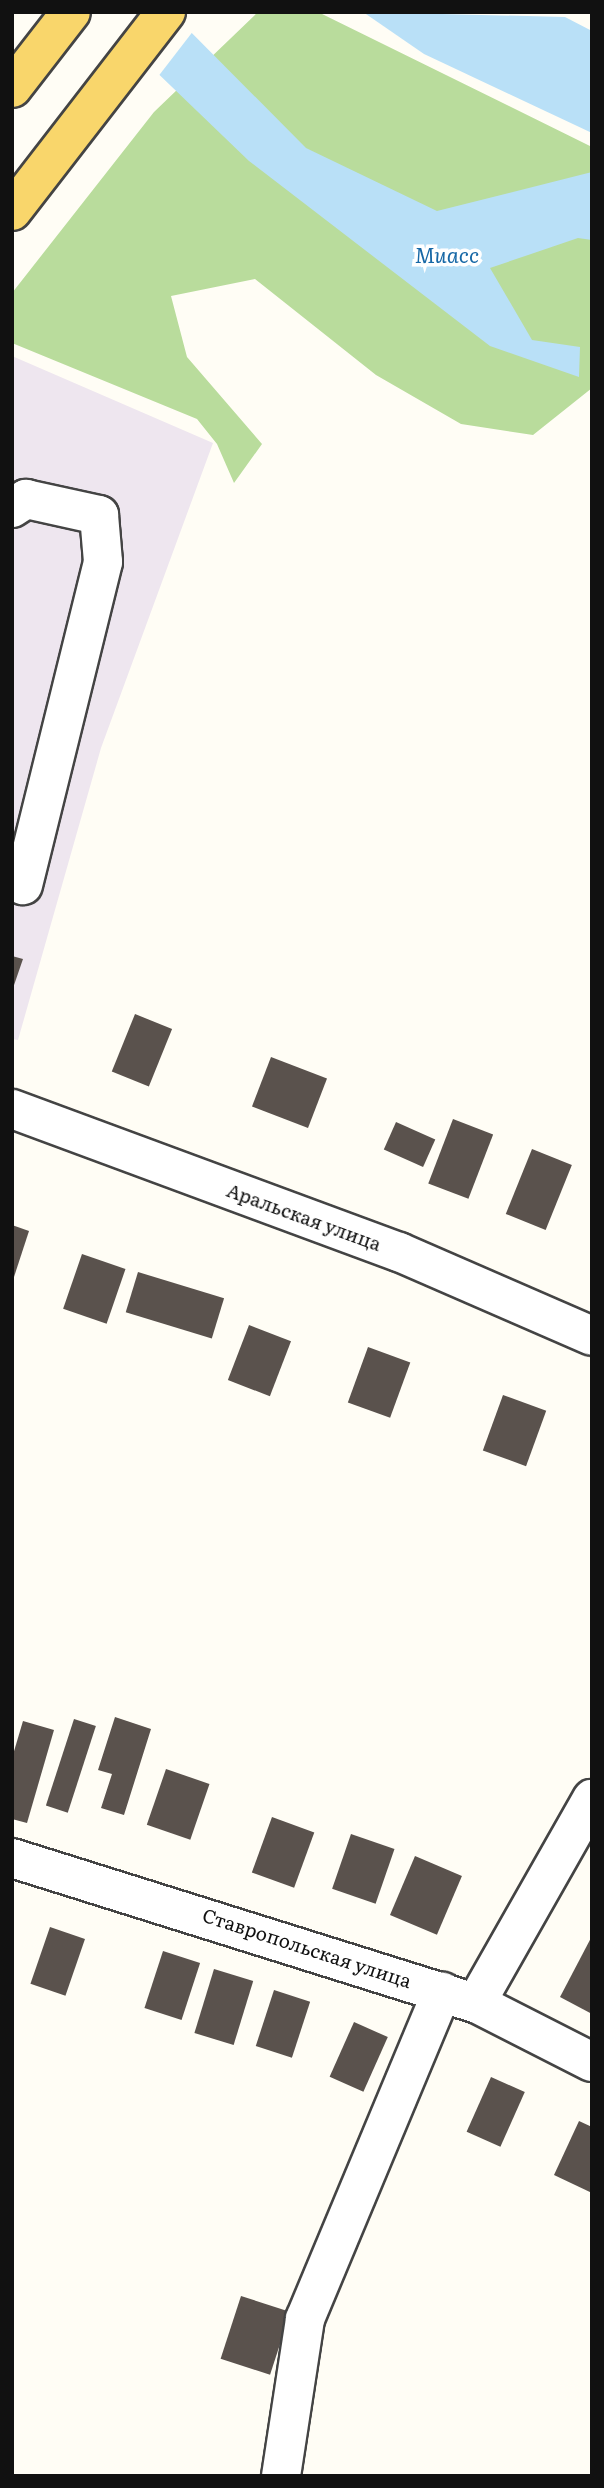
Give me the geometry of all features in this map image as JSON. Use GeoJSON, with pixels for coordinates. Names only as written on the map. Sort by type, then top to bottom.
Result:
{"type":"FeatureCollection","features":[{"type":"Feature","properties":{"kind":"main road"},"geometry":{"type":"LineString","coordinates":[[12,88],[71,12]]}},
{"type":"Feature","properties":{"kind":"main road"},"geometry":{"type":"LineString","coordinates":[[12,211],[166,12]]}},
{"type":"Feature","properties":{"kind":"street"},"geometry":{"type":"LineString","coordinates":[[12,508],[26,499],[99,515],[103,562],[23,885]]}},
{"type":"Feature","properties":{"kind":"street","name":"Аральская улица"},"geometry":{"type":"LineString","coordinates":[[12,1109],[399,1252],[592,1336]]}},
{"type":"Feature","properties":{"kind":"street"},"geometry":{"type":"LineString","coordinates":[[281,2476],[305,2319],[459,1997],[592,1799]]}},
{"type":"Feature","properties":{"kind":"street","name":"Ставропольская улица"},"geometry":{"type":"LineString","coordinates":[[12,1858],[459,1997],[592,2062]]}},
{"type":"Feature","properties":{"kind":"shaded area"},"geometry":{"type":"Polygon","coordinates":[[[12,356],[213,443],[101,748],[18,1040],[12,1039],[12,356]]]}},
{"type":"Feature","properties":{"kind":"green space"},"geometry":{"type":"Polygon","coordinates":[[[258,12],[318,12],[592,147],[592,388],[533,435],[461,424],[376,375],[255,279],[171,296],[187,357],[262,444],[234,483],[217,444],[197,419],[12,343],[12,293],[154,112],[258,12]]]}},
{"type":"Feature","properties":{"kind":"water","name":"Миасс"},"geometry":{"type":"Polygon","coordinates":[[[94,12],[171,12],[306,148],[437,211],[592,172],[592,240],[578,238],[490,268],[532,340],[580,347],[579,377],[490,346],[249,161],[94,12]]]}},
{"type":"Feature","properties":{"kind":"water"},"geometry":{"type":"Polygon","coordinates":[[[363,12],[565,17],[592,31],[592,133],[424,54],[363,12]]]}},
{"type":"Feature","properties":{"kind":"pier"},"geometry":{"type":"Polygon","coordinates":[[[90,12],[176,12],[194,30],[157,78],[90,12]]]}},
{"type":"Feature","properties":{"kind":"building"},"geometry":{"type":"Polygon","coordinates":[[[12,956],[23,959],[13,988],[12,988],[12,956]]]}},
{"type":"Feature","properties":{"kind":"building"},"geometry":{"type":"Polygon","coordinates":[[[135,1014],[172,1029],[149,1086],[112,1071],[135,1014]]]}},
{"type":"Feature","properties":{"kind":"building"},"geometry":{"type":"Polygon","coordinates":[[[271,1057],[327,1079],[308,1128],[252,1106],[271,1057]]]}},
{"type":"Feature","properties":{"kind":"building"},"geometry":{"type":"Polygon","coordinates":[[[453,1119],[493,1134],[468,1199],[428,1183],[453,1119]]]}},
{"type":"Feature","properties":{"kind":"building"},"geometry":{"type":"Polygon","coordinates":[[[396,1122],[435,1139],[423,1167],[384,1149],[396,1122]]]}},
{"type":"Feature","properties":{"kind":"building"},"geometry":{"type":"Polygon","coordinates":[[[532,1149],[572,1165],[546,1230],[506,1214],[532,1149]]]}},
{"type":"Feature","properties":{"kind":"building"},"geometry":{"type":"Polygon","coordinates":[[[12,1225],[29,1231],[13,1280],[12,1280],[12,1225]]]}},
{"type":"Feature","properties":{"kind":"building"},"geometry":{"type":"Polygon","coordinates":[[[82,1254],[125,1269],[107,1324],[63,1309],[82,1254]]]}},
{"type":"Feature","properties":{"kind":"building"},"geometry":{"type":"Polygon","coordinates":[[[138,1272],[224,1298],[212,1338],[126,1312],[138,1272]]]}},
{"type":"Feature","properties":{"kind":"building"},"geometry":{"type":"Polygon","coordinates":[[[249,1325],[291,1341],[270,1396],[228,1380],[249,1325]]]}},
{"type":"Feature","properties":{"kind":"building"},"geometry":{"type":"Polygon","coordinates":[[[368,1347],[410,1362],[390,1418],[348,1402],[368,1347]]]}},
{"type":"Feature","properties":{"kind":"building"},"geometry":{"type":"Polygon","coordinates":[[[503,1395],[546,1411],[526,1466],[483,1450],[503,1395]]]}},
{"type":"Feature","properties":{"kind":"building"},"geometry":{"type":"Polygon","coordinates":[[[115,1717],[151,1729],[124,1815],[101,1808],[112,1774],[98,1770],[115,1717]]]}},
{"type":"Feature","properties":{"kind":"building"},"geometry":{"type":"Polygon","coordinates":[[[74,1719],[96,1726],[68,1813],[46,1806],[74,1719]]]}},
{"type":"Feature","properties":{"kind":"building"},"geometry":{"type":"Polygon","coordinates":[[[23,1721],[54,1730],[27,1823],[12,1819],[12,1758],[23,1721]]]}},
{"type":"Feature","properties":{"kind":"building"},"geometry":{"type":"Polygon","coordinates":[[[166,1769],[209,1784],[190,1840],[147,1825],[166,1769]]]}},
{"type":"Feature","properties":{"kind":"building"},"geometry":{"type":"Polygon","coordinates":[[[272,1817],[314,1832],[294,1888],[252,1872],[272,1817]]]}},
{"type":"Feature","properties":{"kind":"building"},"geometry":{"type":"Polygon","coordinates":[[[351,1834],[394,1849],[376,1904],[332,1889],[351,1834]]]}},
{"type":"Feature","properties":{"kind":"building"},"geometry":{"type":"Polygon","coordinates":[[[415,1856],[462,1876],[437,1935],[390,1915],[415,1856]]]}},
{"type":"Feature","properties":{"kind":"building"},"geometry":{"type":"Polygon","coordinates":[[[50,1927],[85,1939],[65,1996],[30,1984],[50,1927]]]}},
{"type":"Feature","properties":{"kind":"building"},"geometry":{"type":"Polygon","coordinates":[[[592,1936],[592,2014],[560,1997],[592,1936]]]}},
{"type":"Feature","properties":{"kind":"building"},"geometry":{"type":"Polygon","coordinates":[[[163,1951],[200,1963],[182,2020],[144,2008],[163,1951]]]}},
{"type":"Feature","properties":{"kind":"building"},"geometry":{"type":"Polygon","coordinates":[[[214,1969],[253,1981],[234,2045],[194,2033],[214,1969]]]}},
{"type":"Feature","properties":{"kind":"building"},"geometry":{"type":"Polygon","coordinates":[[[274,1990],[310,2002],[292,2058],[256,2046],[274,1990]]]}},
{"type":"Feature","properties":{"kind":"building"},"geometry":{"type":"Polygon","coordinates":[[[354,2022],[388,2037],[363,2092],[330,2077],[354,2022]]]}},
{"type":"Feature","properties":{"kind":"building"},"geometry":{"type":"Polygon","coordinates":[[[491,2077],[525,2092],[500,2147],[467,2132],[491,2077]]]}},
{"type":"Feature","properties":{"kind":"building"},"geometry":{"type":"Polygon","coordinates":[[[579,2121],[592,2127],[592,2193],[554,2175],[579,2121]]]}},
{"type":"Feature","properties":{"kind":"building"},"geometry":{"type":"Polygon","coordinates":[[[241,2296],[290,2312],[270,2375],[221,2359],[241,2296]]]}}]}
